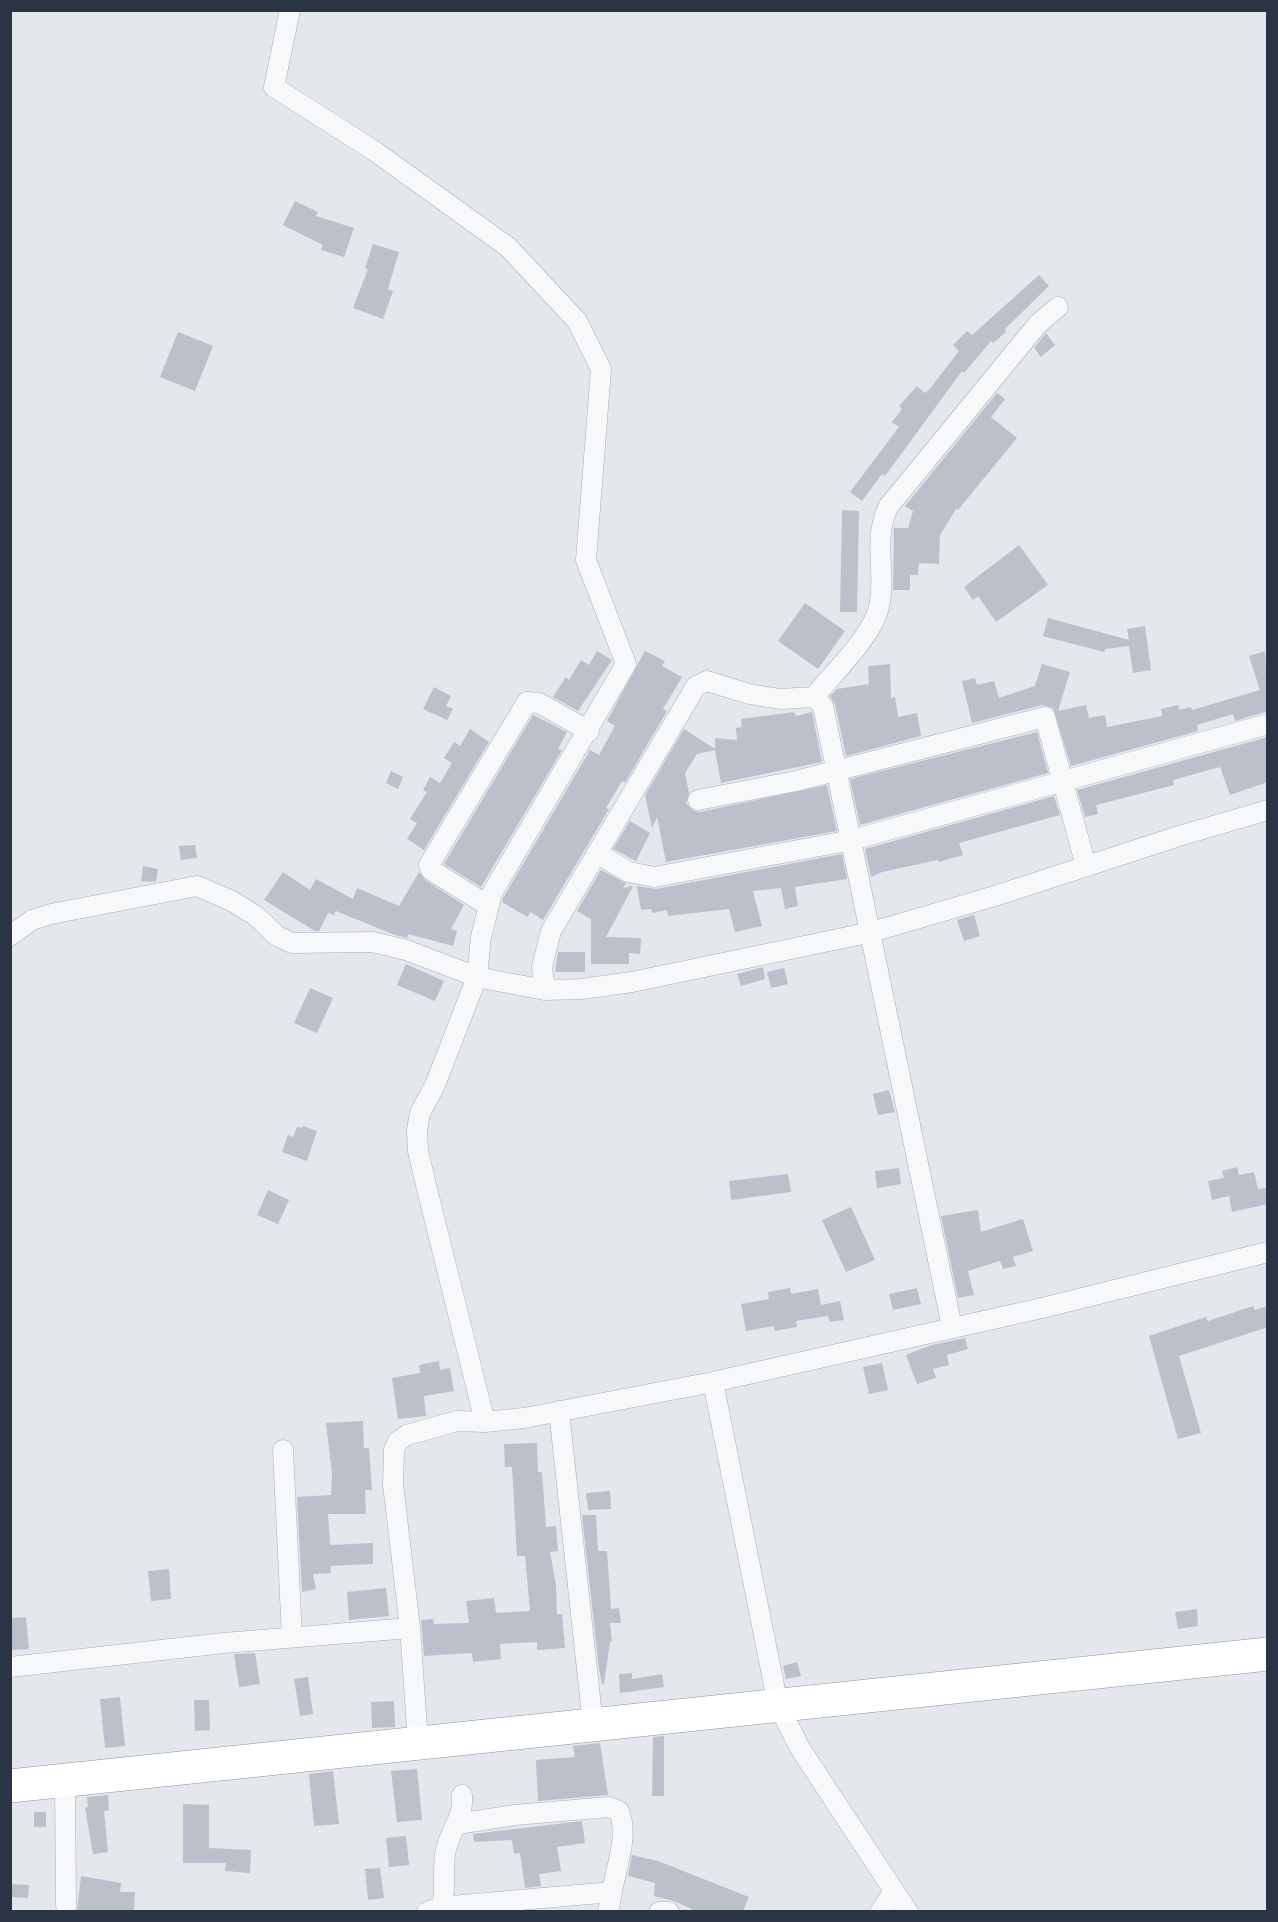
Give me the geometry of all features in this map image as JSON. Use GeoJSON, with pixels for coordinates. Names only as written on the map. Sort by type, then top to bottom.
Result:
{"type":"FeatureCollection","features":[{"type":"Feature","properties":{"kind":"highway"},"geometry":{"type":"LineString","coordinates":[[10,1786],[1268,1654]]}},
{"type":"Feature","properties":{"kind":"street"},"geometry":{"type":"LineString","coordinates":[[290,10],[274,87],[373,150],[508,247],[577,321],[601,369],[586,560],[626,663],[589,731],[492,893],[487,905],[477,977],[435,1085],[420,1113],[417,1130],[423,1170],[485,1422]]}},
{"type":"Feature","properties":{"kind":"street"},"geometry":{"type":"LineString","coordinates":[[814,697],[876,619],[880,589],[879,540],[888,507],[1038,324],[1058,307]]}},
{"type":"Feature","properties":{"kind":"street"},"geometry":{"type":"LineString","coordinates":[[545,990],[542,967],[551,931],[691,692],[701,682],[712,682],[768,698],[814,697],[823,706],[837,770],[952,1328]]}},
{"type":"Feature","properties":{"kind":"street"},"geometry":{"type":"LineString","coordinates":[[487,905],[431,870],[429,865],[444,837],[527,702],[539,703],[589,731]]}},
{"type":"Feature","properties":{"kind":"street"},"geometry":{"type":"LineString","coordinates":[[698,800],[837,770],[1042,717],[1048,721],[1086,866]]}},
{"type":"Feature","properties":{"kind":"street"},"geometry":{"type":"LineString","coordinates":[[598,854],[629,872],[654,877],[852,840],[1268,724]]}},
{"type":"Feature","properties":{"kind":"street"},"geometry":{"type":"LineString","coordinates":[[10,936],[32,920],[51,914],[197,886],[232,901],[256,916],[277,936],[292,943],[373,942],[406,950],[477,977],[545,990],[632,982],[872,932],[998,896],[1086,866],[1268,810]]}},
{"type":"Feature","properties":{"kind":"street"},"geometry":{"type":"LineString","coordinates":[[418,1743],[410,1628],[393,1484],[394,1450],[398,1441],[407,1435],[457,1421],[485,1422],[560,1411],[713,1383],[1046,1307],[1268,1252]]}},
{"type":"Feature","properties":{"kind":"street"},"geometry":{"type":"LineString","coordinates":[[713,1383],[778,1705],[801,1750],[908,1911]]}},
{"type":"Feature","properties":{"kind":"street"},"geometry":{"type":"LineString","coordinates":[[560,1411],[593,1725]]}},
{"type":"Feature","properties":{"kind":"street"},"geometry":{"type":"LineString","coordinates":[[283,1450],[292,1637]]}},
{"type":"Feature","properties":{"kind":"street"},"geometry":{"type":"LineString","coordinates":[[10,1667],[292,1637],[410,1628]]}},
{"type":"Feature","properties":{"kind":"street"},"geometry":{"type":"LineString","coordinates":[[65,1781],[66,1906]]}},
{"type":"Feature","properties":{"kind":"street"},"geometry":{"type":"LineString","coordinates":[[434,1909],[444,1893],[445,1853],[452,1831],[458,1824],[463,1809],[462,1795]]}},
{"type":"Feature","properties":{"kind":"street"},"geometry":{"type":"LineString","coordinates":[[458,1824],[515,1815],[615,1808],[621,1818],[622,1844],[608,1911]]}},
{"type":"Feature","properties":{"kind":"street"},"geometry":{"type":"LineString","coordinates":[[880,1911],[894,1891]]}},
{"type":"Feature","properties":{"kind":"street"},"geometry":{"type":"LineString","coordinates":[[434,1909],[612,1892]]}},
{"type":"Feature","properties":{"kind":"street"},"geometry":{"type":"LineString","coordinates":[[659,1911],[669,1911]]}},
{"type":"Feature","properties":{"kind":"building"},"geometry":{"type":"Polygon","coordinates":[[[295,201],[318,212],[316,216],[354,228],[344,257],[321,250],[323,245],[283,225],[295,201]]]}},
{"type":"Feature","properties":{"kind":"building"},"geometry":{"type":"Polygon","coordinates":[[[373,244],[399,252],[388,289],[393,291],[383,319],[353,308],[368,269],[365,268],[373,244]]]}},
{"type":"Feature","properties":{"kind":"building"},"geometry":{"type":"Polygon","coordinates":[[[1039,275],[1049,286],[1005,329],[1006,332],[993,343],[991,341],[964,373],[962,371],[885,476],[882,474],[862,501],[850,492],[899,427],[892,422],[902,409],[899,406],[917,386],[925,393],[929,390],[959,351],[953,345],[967,331],[972,335],[1039,275]]]}},
{"type":"Feature","properties":{"kind":"building"},"geometry":{"type":"Polygon","coordinates":[[[178,332],[213,346],[195,391],[160,377],[178,332]]]}},
{"type":"Feature","properties":{"kind":"building"},"geometry":{"type":"Polygon","coordinates":[[[1046,333],[1055,345],[1041,357],[1034,348],[1046,333]]]}},
{"type":"Feature","properties":{"kind":"building"},"geometry":{"type":"Polygon","coordinates":[[[997,393],[1005,399],[991,417],[1017,438],[958,510],[956,509],[940,535],[939,564],[919,563],[918,575],[910,575],[910,590],[893,590],[894,528],[908,528],[913,511],[905,506],[997,393]]]}},
{"type":"Feature","properties":{"kind":"building"},"geometry":{"type":"Polygon","coordinates":[[[842,510],[859,511],[857,612],[840,612],[842,510]]]}},
{"type":"Feature","properties":{"kind":"building"},"geometry":{"type":"Polygon","coordinates":[[[1019,545],[1048,585],[996,622],[978,596],[973,600],[964,587],[1019,545]]]}},
{"type":"Feature","properties":{"kind":"building"},"geometry":{"type":"Polygon","coordinates":[[[805,603],[845,631],[818,669],[778,641],[805,603]]]}},
{"type":"Feature","properties":{"kind":"building"},"geometry":{"type":"Polygon","coordinates":[[[1048,618],[1129,640],[1127,629],[1145,626],[1151,670],[1133,673],[1129,646],[1105,649],[1104,652],[1043,636],[1048,618]]]}},
{"type":"Feature","properties":{"kind":"building"},"geometry":{"type":"Polygon","coordinates":[[[597,651],[612,660],[578,711],[553,697],[566,677],[569,680],[581,660],[589,665],[597,651]]]}},
{"type":"Feature","properties":{"kind":"building"},"geometry":{"type":"Polygon","coordinates":[[[645,651],[665,661],[662,666],[682,677],[663,709],[667,711],[625,783],[622,781],[606,808],[609,809],[543,920],[531,912],[527,917],[502,902],[503,898],[590,750],[599,755],[615,726],[607,721],[645,651]]]}},
{"type":"Feature","properties":{"kind":"building"},"geometry":{"type":"Polygon","coordinates":[[[1265,651],[1268,711],[1235,721],[1233,714],[1197,725],[1198,731],[1071,766],[1053,708],[1042,705],[972,723],[962,681],[975,678],[977,685],[994,681],[999,698],[1035,686],[1042,664],[1070,672],[1058,711],[1086,705],[1089,718],[1105,715],[1107,727],[1162,716],[1161,709],[1178,705],[1179,710],[1191,707],[1192,710],[1260,690],[1249,656],[1265,651]]]}},
{"type":"Feature","properties":{"kind":"building"},"geometry":{"type":"Polygon","coordinates":[[[890,664],[891,698],[895,697],[898,717],[917,713],[921,736],[846,756],[835,704],[830,696],[837,689],[869,684],[868,666],[890,664]]]}},
{"type":"Feature","properties":{"kind":"building"},"geometry":{"type":"Polygon","coordinates":[[[434,687],[451,696],[446,706],[453,709],[447,720],[423,709],[434,687]]]}},
{"type":"Feature","properties":{"kind":"building"},"geometry":{"type":"Polygon","coordinates":[[[794,712],[796,716],[812,712],[822,762],[721,783],[715,750],[697,754],[685,773],[689,793],[686,803],[694,811],[700,812],[827,785],[837,831],[666,862],[657,817],[652,828],[645,795],[684,729],[715,749],[715,738],[737,740],[736,728],[742,727],[741,719],[794,712]]]}},
{"type":"Feature","properties":{"kind":"building"},"geometry":{"type":"Polygon","coordinates":[[[533,715],[567,732],[558,749],[562,750],[481,887],[444,864],[533,715]]]}},
{"type":"Feature","properties":{"kind":"building"},"geometry":{"type":"Polygon","coordinates":[[[470,729],[489,742],[424,850],[407,839],[417,823],[410,819],[427,792],[423,790],[430,777],[440,783],[452,763],[444,758],[454,742],[460,746],[470,729]]]}},
{"type":"Feature","properties":{"kind":"building"},"geometry":{"type":"Polygon","coordinates":[[[1037,732],[1048,773],[860,825],[850,779],[1037,732]]]}},
{"type":"Feature","properties":{"kind":"building"},"geometry":{"type":"Polygon","coordinates":[[[1268,737],[1268,782],[1230,795],[1220,767],[1173,780],[1174,785],[1096,805],[1098,814],[1085,817],[1077,790],[1268,737]]]}},
{"type":"Feature","properties":{"kind":"building"},"geometry":{"type":"Polygon","coordinates":[[[391,771],[403,777],[398,789],[386,783],[391,771]]]}},
{"type":"Feature","properties":{"kind":"building"},"geometry":{"type":"Polygon","coordinates":[[[1054,796],[1060,815],[959,843],[963,855],[939,862],[938,860],[882,872],[871,877],[865,849],[1054,796]]]}},
{"type":"Feature","properties":{"kind":"building"},"geometry":{"type":"Polygon","coordinates":[[[630,821],[650,833],[636,861],[613,849],[630,821]]]}},
{"type":"Feature","properties":{"kind":"building"},"geometry":{"type":"Polygon","coordinates":[[[195,845],[197,858],[181,860],[179,846],[195,845]]]}},
{"type":"Feature","properties":{"kind":"building"},"geometry":{"type":"Polygon","coordinates":[[[842,854],[847,879],[795,887],[798,906],[785,909],[781,888],[753,891],[762,926],[735,932],[729,909],[668,916],[667,910],[652,913],[651,909],[641,910],[637,886],[656,889],[842,854]]]}},
{"type":"Feature","properties":{"kind":"building"},"geometry":{"type":"Polygon","coordinates":[[[143,866],[158,869],[156,882],[141,881],[143,866]]]}},
{"type":"Feature","properties":{"kind":"building"},"geometry":{"type":"Polygon","coordinates":[[[601,870],[626,883],[623,888],[633,886],[606,937],[641,938],[640,954],[629,953],[629,964],[591,964],[591,919],[577,911],[601,870]]]}},
{"type":"Feature","properties":{"kind":"building"},"geometry":{"type":"Polygon","coordinates":[[[283,872],[310,890],[316,879],[353,899],[357,888],[399,906],[419,872],[425,880],[464,905],[451,929],[457,931],[453,946],[408,934],[407,938],[395,935],[336,911],[334,915],[328,913],[319,931],[315,931],[264,900],[283,872]]]}},
{"type":"Feature","properties":{"kind":"building"},"geometry":{"type":"Polygon","coordinates":[[[974,915],[980,936],[964,941],[957,920],[974,915]]]}},
{"type":"Feature","properties":{"kind":"building"},"geometry":{"type":"Polygon","coordinates":[[[558,952],[585,952],[585,972],[555,972],[558,952]]]}},
{"type":"Feature","properties":{"kind":"building"},"geometry":{"type":"Polygon","coordinates":[[[406,964],[444,981],[435,1001],[397,985],[406,964]]]}},
{"type":"Feature","properties":{"kind":"building"},"geometry":{"type":"Polygon","coordinates":[[[763,967],[765,979],[741,986],[737,974],[763,967]]]}},
{"type":"Feature","properties":{"kind":"building"},"geometry":{"type":"Polygon","coordinates":[[[784,968],[788,984],[771,988],[767,972],[784,968]]]}},
{"type":"Feature","properties":{"kind":"building"},"geometry":{"type":"Polygon","coordinates":[[[310,988],[333,998],[317,1033],[294,1023],[310,988]]]}},
{"type":"Feature","properties":{"kind":"building"},"geometry":{"type":"Polygon","coordinates":[[[889,1090],[895,1112],[878,1115],[873,1094],[889,1090]]]}},
{"type":"Feature","properties":{"kind":"building"},"geometry":{"type":"Polygon","coordinates":[[[303,1126],[317,1131],[307,1161],[282,1152],[288,1135],[293,1137],[297,1127],[302,1128],[303,1126]]]}},
{"type":"Feature","properties":{"kind":"building"},"geometry":{"type":"Polygon","coordinates":[[[1237,1167],[1239,1175],[1254,1172],[1258,1189],[1268,1188],[1268,1204],[1232,1212],[1229,1196],[1212,1200],[1208,1181],[1224,1178],[1222,1171],[1237,1167]]]}},
{"type":"Feature","properties":{"kind":"building"},"geometry":{"type":"Polygon","coordinates":[[[899,1168],[901,1184],[877,1188],[875,1171],[899,1168]]]}},
{"type":"Feature","properties":{"kind":"building"},"geometry":{"type":"Polygon","coordinates":[[[788,1174],[791,1192],[731,1200],[729,1181],[788,1174]]]}},
{"type":"Feature","properties":{"kind":"building"},"geometry":{"type":"Polygon","coordinates":[[[268,1190],[289,1200],[278,1224],[257,1215],[268,1190]]]}},
{"type":"Feature","properties":{"kind":"building"},"geometry":{"type":"Polygon","coordinates":[[[851,1207],[875,1260],[846,1272],[822,1220],[851,1207]]]}},
{"type":"Feature","properties":{"kind":"building"},"geometry":{"type":"Polygon","coordinates":[[[978,1210],[981,1232],[1023,1219],[1033,1251],[1013,1257],[1016,1266],[1003,1269],[1000,1261],[968,1271],[974,1295],[958,1298],[941,1216],[978,1210]]]}},
{"type":"Feature","properties":{"kind":"building"},"geometry":{"type":"Polygon","coordinates":[[[790,1288],[791,1294],[818,1289],[821,1305],[840,1301],[844,1320],[830,1322],[828,1316],[796,1321],[797,1327],[775,1331],[774,1326],[746,1331],[741,1304],[769,1299],[768,1292],[790,1288]]]}},
{"type":"Feature","properties":{"kind":"building"},"geometry":{"type":"Polygon","coordinates":[[[917,1288],[921,1304],[893,1310],[889,1294],[917,1288]]]}},
{"type":"Feature","properties":{"kind":"building"},"geometry":{"type":"Polygon","coordinates":[[[1253,1306],[1255,1310],[1268,1306],[1268,1327],[1179,1356],[1201,1433],[1178,1439],[1149,1336],[1206,1317],[1208,1321],[1253,1306]]]}},
{"type":"Feature","properties":{"kind":"building"},"geometry":{"type":"Polygon","coordinates":[[[965,1338],[968,1349],[947,1355],[949,1365],[933,1369],[936,1378],[917,1384],[906,1355],[932,1345],[965,1338]]]}},
{"type":"Feature","properties":{"kind":"building"},"geometry":{"type":"Polygon","coordinates":[[[439,1361],[440,1370],[450,1368],[454,1391],[424,1396],[426,1416],[398,1419],[392,1378],[420,1373],[419,1365],[439,1361]]]}},
{"type":"Feature","properties":{"kind":"building"},"geometry":{"type":"Polygon","coordinates":[[[882,1363],[888,1390],[869,1394],[863,1367],[882,1363]]]}},
{"type":"Feature","properties":{"kind":"building"},"geometry":{"type":"Polygon","coordinates":[[[363,1421],[364,1448],[369,1448],[372,1490],[365,1490],[366,1514],[328,1514],[330,1545],[373,1543],[373,1564],[330,1566],[331,1573],[313,1574],[316,1589],[302,1592],[297,1497],[331,1495],[332,1474],[326,1423],[363,1421]]]}},
{"type":"Feature","properties":{"kind":"building"},"geometry":{"type":"Polygon","coordinates":[[[537,1443],[538,1472],[542,1472],[546,1527],[556,1526],[558,1551],[550,1552],[556,1585],[557,1614],[562,1614],[565,1648],[537,1650],[537,1642],[500,1644],[501,1659],[473,1662],[472,1653],[424,1656],[421,1620],[433,1619],[434,1624],[469,1623],[466,1601],[494,1598],[496,1613],[530,1611],[525,1556],[517,1556],[512,1467],[505,1467],[504,1444],[537,1443]]]}},
{"type":"Feature","properties":{"kind":"building"},"geometry":{"type":"Polygon","coordinates":[[[610,1491],[611,1509],[588,1510],[586,1493],[610,1491]]]}},
{"type":"Feature","properties":{"kind":"building"},"geometry":{"type":"Polygon","coordinates":[[[582,1515],[596,1515],[598,1551],[607,1551],[611,1609],[619,1608],[621,1623],[610,1623],[612,1642],[610,1642],[604,1684],[602,1684],[599,1669],[582,1515]]]}},
{"type":"Feature","properties":{"kind":"building"},"geometry":{"type":"Polygon","coordinates":[[[169,1569],[171,1599],[151,1601],[148,1571],[169,1569]]]}},
{"type":"Feature","properties":{"kind":"building"},"geometry":{"type":"Polygon","coordinates":[[[386,1588],[389,1616],[349,1620],[347,1592],[386,1588]]]}},
{"type":"Feature","properties":{"kind":"building"},"geometry":{"type":"Polygon","coordinates":[[[1197,1609],[1198,1626],[1178,1629],[1175,1612],[1197,1609]]]}},
{"type":"Feature","properties":{"kind":"building"},"geometry":{"type":"Polygon","coordinates":[[[26,1617],[29,1649],[10,1650],[10,1618],[26,1617]]]}},
{"type":"Feature","properties":{"kind":"building"},"geometry":{"type":"Polygon","coordinates":[[[255,1653],[260,1684],[239,1687],[234,1654],[255,1653]]]}},
{"type":"Feature","properties":{"kind":"building"},"geometry":{"type":"Polygon","coordinates":[[[797,1662],[801,1676],[786,1679],[783,1666],[797,1662]]]}},
{"type":"Feature","properties":{"kind":"building"},"geometry":{"type":"Polygon","coordinates":[[[632,1673],[632,1679],[662,1674],[664,1687],[620,1693],[619,1674],[632,1673]]]}},
{"type":"Feature","properties":{"kind":"building"},"geometry":{"type":"Polygon","coordinates":[[[308,1677],[313,1714],[300,1716],[294,1679],[308,1677]]]}},
{"type":"Feature","properties":{"kind":"building"},"geometry":{"type":"Polygon","coordinates":[[[120,1697],[125,1746],[105,1748],[100,1699],[120,1697]]]}},
{"type":"Feature","properties":{"kind":"building"},"geometry":{"type":"Polygon","coordinates":[[[194,1700],[209,1700],[210,1730],[195,1731],[194,1700]]]}},
{"type":"Feature","properties":{"kind":"building"},"geometry":{"type":"Polygon","coordinates":[[[394,1701],[395,1727],[372,1728],[371,1702],[394,1701]]]}},
{"type":"Feature","properties":{"kind":"building"},"geometry":{"type":"Polygon","coordinates":[[[664,1736],[664,1796],[652,1796],[653,1737],[664,1736]]]}},
{"type":"Feature","properties":{"kind":"building"},"geometry":{"type":"Polygon","coordinates":[[[600,1743],[608,1795],[538,1801],[536,1760],[575,1757],[573,1746],[600,1743]]]}},
{"type":"Feature","properties":{"kind":"building"},"geometry":{"type":"Polygon","coordinates":[[[417,1769],[422,1820],[397,1822],[391,1771],[417,1769]]]}},
{"type":"Feature","properties":{"kind":"building"},"geometry":{"type":"Polygon","coordinates":[[[333,1771],[339,1824],[314,1826],[309,1774],[333,1771]]]}},
{"type":"Feature","properties":{"kind":"building"},"geometry":{"type":"Polygon","coordinates":[[[108,1795],[109,1810],[104,1811],[108,1852],[93,1854],[85,1808],[88,1807],[87,1797],[108,1795]]]}},
{"type":"Feature","properties":{"kind":"building"},"geometry":{"type":"Polygon","coordinates":[[[183,1804],[209,1805],[209,1848],[251,1850],[250,1873],[225,1871],[226,1863],[183,1863],[183,1804]]]}},
{"type":"Feature","properties":{"kind":"building"},"geometry":{"type":"Polygon","coordinates":[[[34,1812],[46,1812],[46,1827],[34,1827],[34,1812]]]}},
{"type":"Feature","properties":{"kind":"building"},"geometry":{"type":"Polygon","coordinates":[[[582,1821],[585,1843],[557,1847],[561,1871],[539,1874],[541,1886],[525,1888],[520,1853],[514,1854],[512,1840],[474,1842],[473,1834],[582,1821]]]}},
{"type":"Feature","properties":{"kind":"building"},"geometry":{"type":"Polygon","coordinates":[[[406,1836],[409,1865],[389,1867],[386,1838],[406,1836]]]}},
{"type":"Feature","properties":{"kind":"building"},"geometry":{"type":"Polygon","coordinates":[[[632,1855],[658,1861],[749,1897],[743,1911],[696,1911],[674,1901],[654,1896],[655,1883],[628,1876],[632,1855]]]}},
{"type":"Feature","properties":{"kind":"building"},"geometry":{"type":"Polygon","coordinates":[[[380,1868],[384,1898],[368,1900],[365,1869],[380,1868]]]}},
{"type":"Feature","properties":{"kind":"building"},"geometry":{"type":"Polygon","coordinates":[[[81,1876],[121,1883],[120,1892],[135,1892],[134,1911],[77,1910],[81,1876]]]}},
{"type":"Feature","properties":{"kind":"building"},"geometry":{"type":"Polygon","coordinates":[[[11,1884],[29,1885],[28,1898],[10,1897],[11,1884]]]}}]}
